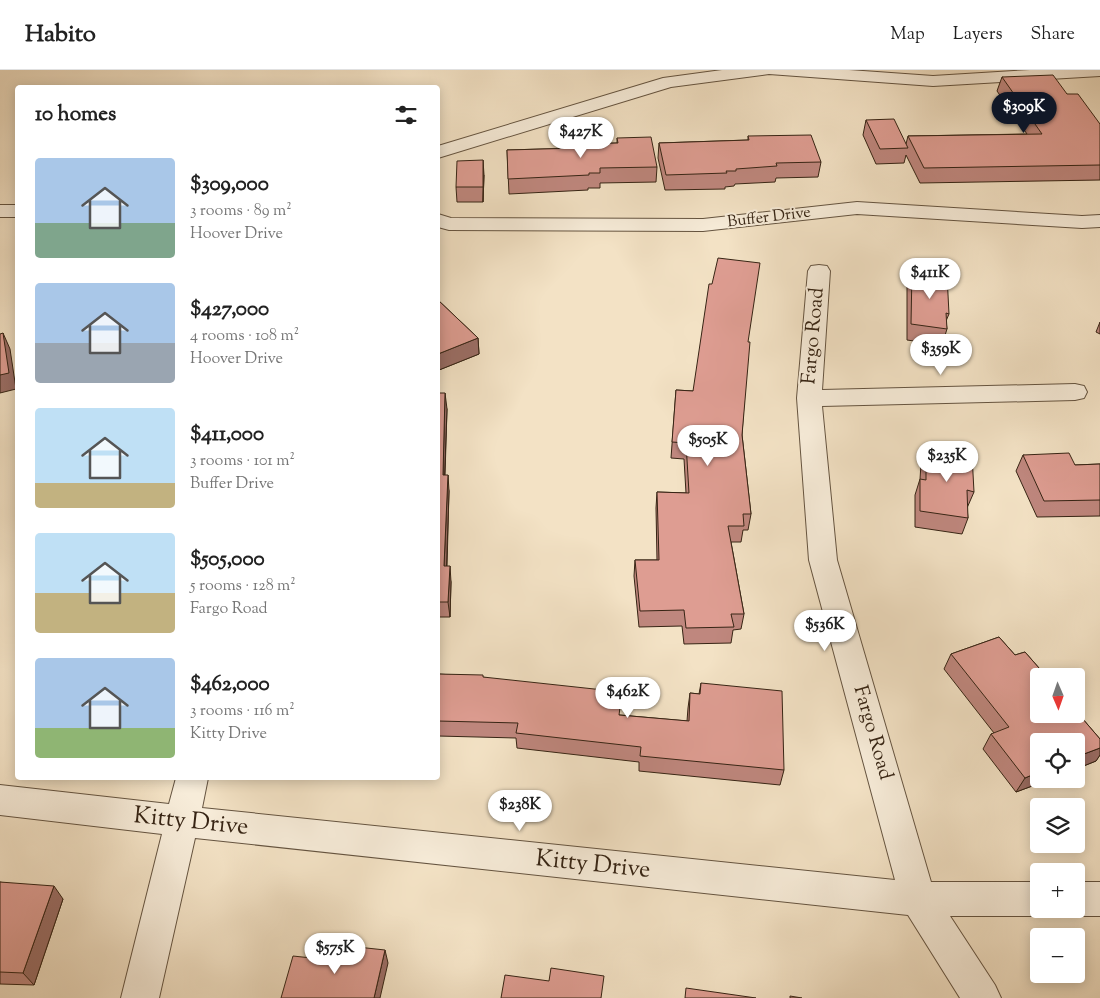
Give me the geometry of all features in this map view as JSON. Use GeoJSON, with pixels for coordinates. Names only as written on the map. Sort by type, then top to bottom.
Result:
{"type":"FeatureCollection","features":[{"type":"Feature","properties":{"kind":"street"},"geometry":{"type":"LineString","coordinates":[[440,151],[669,82],[763,70]]}},
{"type":"Feature","properties":{"kind":"street"},"geometry":{"type":"LineString","coordinates":[[775,70],[933,80],[1100,72]]}},
{"type":"Feature","properties":{"kind":"street","name":"Buffer Drive"},"geometry":{"type":"LineString","coordinates":[[440,221],[449,224],[703,225],[857,208],[1082,222],[1100,221]]}},
{"type":"Feature","properties":{"kind":"street"},"geometry":{"type":"LineString","coordinates":[[0,211],[15,211]]}},
{"type":"Feature","properties":{"kind":"street","name":"Fargo Road"},"geometry":{"type":"LineString","coordinates":[[819,271],[809,398],[823,560],[918,899],[982,998]]}},
{"type":"Feature","properties":{"kind":"street"},"geometry":{"type":"LineString","coordinates":[[809,398],[1075,392]]}},
{"type":"Feature","properties":{"kind":"street"},"geometry":{"type":"LineString","coordinates":[[140,998],[180,821],[191,780]]}},
{"type":"Feature","properties":{"kind":"street","name":"Kitty Drive"},"geometry":{"type":"LineString","coordinates":[[0,800],[180,821],[918,899],[1030,899]]}},
{"type":"Feature","properties":{"kind":"street"},"geometry":{"type":"LineString","coordinates":[[1085,899],[1100,899]]}},
{"type":"Feature","properties":{"kind":"building"},"geometry":{"type":"Polygon","coordinates":[[[1053,75],[1067,94],[1078,94],[1100,124],[1100,165],[924,168],[908,136],[1042,134],[1002,77],[1053,75]]]}},
{"type":"Feature","properties":{"kind":"building"},"geometry":{"type":"Polygon","coordinates":[[[894,119],[908,148],[880,149],[866,120],[894,119]]]}},
{"type":"Feature","properties":{"kind":"building"},"geometry":{"type":"Polygon","coordinates":[[[811,135],[821,162],[776,163],[777,166],[736,169],[736,171],[726,171],[727,173],[666,175],[659,143],[749,140],[748,136],[811,135]]]}},
{"type":"Feature","properties":{"kind":"building"},"geometry":{"type":"Polygon","coordinates":[[[651,137],[657,167],[600,168],[600,173],[589,173],[589,175],[508,179],[507,150],[578,148],[577,144],[618,143],[617,138],[651,137]]]}},
{"type":"Feature","properties":{"kind":"building"},"geometry":{"type":"Polygon","coordinates":[[[483,160],[483,187],[456,187],[457,161],[483,160]]]}},
{"type":"Feature","properties":{"kind":"building"},"geometry":{"type":"Polygon","coordinates":[[[718,258],[760,263],[748,342],[750,342],[742,435],[751,514],[743,514],[744,526],[728,526],[744,614],[731,614],[734,627],[686,628],[684,610],[640,611],[635,560],[659,560],[657,492],[689,493],[686,443],[672,442],[676,390],[693,391],[709,284],[712,284],[718,258]]]}},
{"type":"Feature","properties":{"kind":"building"},"geometry":{"type":"Polygon","coordinates":[[[912,271],[947,275],[949,314],[946,313],[947,329],[911,324],[912,271]]]}},
{"type":"Feature","properties":{"kind":"building"},"geometry":{"type":"Polygon","coordinates":[[[440,302],[478,338],[440,353],[440,302]]]}},
{"type":"Feature","properties":{"kind":"building"},"geometry":{"type":"Polygon","coordinates":[[[3,333],[9,373],[0,375],[0,334],[3,333]]]}},
{"type":"Feature","properties":{"kind":"building"},"geometry":{"type":"Polygon","coordinates":[[[440,393],[445,393],[443,475],[448,475],[444,566],[450,566],[448,602],[440,602],[440,393]]]}},
{"type":"Feature","properties":{"kind":"building"},"geometry":{"type":"Polygon","coordinates":[[[926,448],[972,455],[974,492],[967,490],[968,518],[920,511],[920,479],[926,480],[926,448]]]}},
{"type":"Feature","properties":{"kind":"building"},"geometry":{"type":"Polygon","coordinates":[[[1069,453],[1075,465],[1100,464],[1100,500],[1044,501],[1023,455],[1069,453]]]}},
{"type":"Feature","properties":{"kind":"building"},"geometry":{"type":"Polygon","coordinates":[[[999,637],[1015,655],[1025,652],[1039,668],[1030,668],[1030,723],[1085,722],[1100,739],[1100,748],[1085,754],[1085,733],[1030,733],[1030,776],[1025,778],[991,734],[1009,727],[951,654],[999,637]]]}},
{"type":"Feature","properties":{"kind":"building"},"geometry":{"type":"Polygon","coordinates":[[[440,674],[483,675],[483,677],[622,692],[619,715],[689,721],[690,693],[700,694],[701,683],[782,691],[784,770],[640,756],[641,747],[516,733],[518,723],[440,721],[440,674]]]}},
{"type":"Feature","properties":{"kind":"building"},"geometry":{"type":"Polygon","coordinates":[[[0,882],[54,886],[23,973],[0,972],[0,882]]]}},
{"type":"Feature","properties":{"kind":"building"},"geometry":{"type":"Polygon","coordinates":[[[348,946],[385,950],[374,998],[281,998],[293,956],[330,960],[332,953],[346,955],[348,946]]]}},
{"type":"Feature","properties":{"kind":"building"},"geometry":{"type":"Polygon","coordinates":[[[551,968],[604,976],[601,998],[501,998],[505,975],[549,981],[551,968]]]}},
{"type":"Feature","properties":{"kind":"building"},"geometry":{"type":"Polygon","coordinates":[[[686,988],[756,998],[685,998],[686,988]]]}}]}
